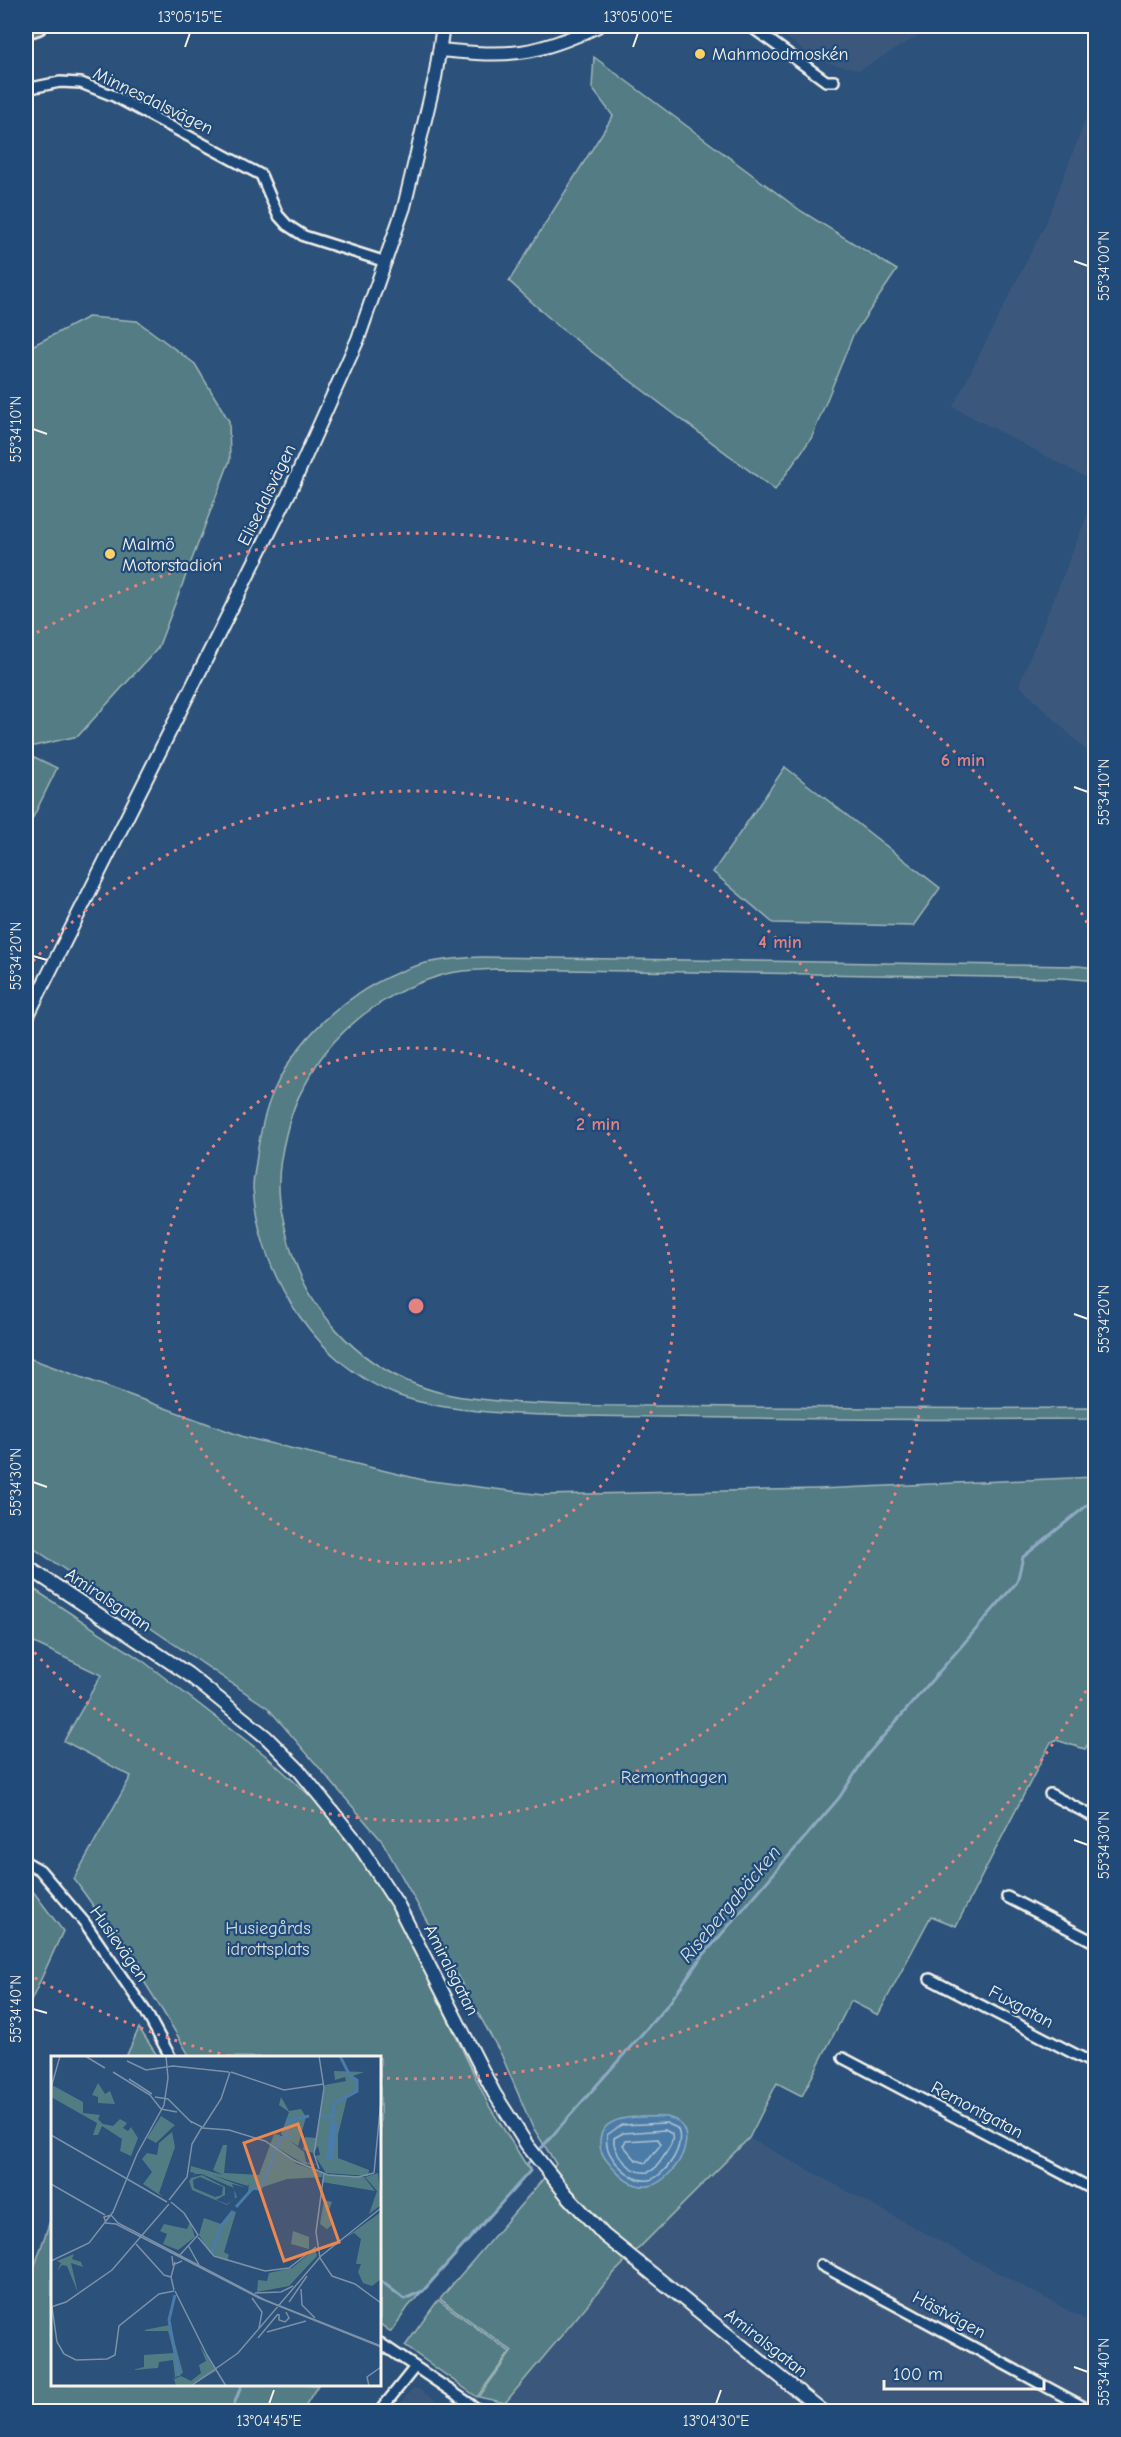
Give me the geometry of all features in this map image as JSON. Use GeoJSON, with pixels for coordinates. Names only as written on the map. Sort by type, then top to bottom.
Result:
{"type":"FeatureCollection","features":[{"type":"Feature","properties":{"kind":"highway"},"geometry":{"type":"LineString","coordinates":[[26,30],[38,26]]}},
{"type":"Feature","properties":{"kind":"street","name":"Elisedalsvägen"},"geometry":{"type":"LineString","coordinates":[[26,1019],[289,493],[358,339],[386,262],[412,174],[440,50],[443,26]]}},
{"type":"Feature","properties":{"kind":"street"},"geometry":{"type":"LineString","coordinates":[[440,50],[496,55],[520,54],[563,42],[598,26]]}},
{"type":"Feature","properties":{"kind":"street"},"geometry":{"type":"LineString","coordinates":[[750,26],[826,81],[834,81]]}},
{"type":"Feature","properties":{"kind":"street","name":"Minnesdalsvägen"},"geometry":{"type":"LineString","coordinates":[[26,89],[60,82],[81,83],[114,96],[261,175],[278,214],[287,225],[304,236],[386,262]]}},
{"type":"Feature","properties":{"kind":"street","name":"Amiralsgatan"},"geometry":{"type":"LineString","coordinates":[[26,1566],[188,1674],[266,1737],[328,1804],[357,1842],[398,1905],[494,2093],[527,2145],[552,2177],[604,2235],[824,2412]]}},
{"type":"Feature","properties":{"kind":"street"},"geometry":{"type":"LineString","coordinates":[[1050,1794],[1095,1818]]}},
{"type":"Feature","properties":{"kind":"street","name":"Husievägen"},"geometry":{"type":"LineString","coordinates":[[26,1862],[40,1870],[85,1923],[146,2012],[170,2056]]}},
{"type":"Feature","properties":{"kind":"street"},"geometry":{"type":"LineString","coordinates":[[1007,1897],[1095,1943]]}},
{"type":"Feature","properties":{"kind":"street","name":"Fuxgatan"},"geometry":{"type":"LineString","coordinates":[[930,1979],[1095,2065]]}},
{"type":"Feature","properties":{"kind":"street","name":"Remontgatan"},"geometry":{"type":"LineString","coordinates":[[843,2058],[1095,2191]]}},
{"type":"Feature","properties":{"kind":"street","name":"Hästvägen"},"geometry":{"type":"LineString","coordinates":[[821,2265],[1093,2412]]}},
{"type":"Feature","properties":{"kind":"street"},"geometry":{"type":"LineString","coordinates":[[381,2344],[482,2412]]}},
{"type":"Feature","properties":{"kind":"street"},"geometry":{"type":"LineString","coordinates":[[378,2412],[415,2367]]}},
{"type":"Feature","properties":{"kind":"shaded area"},"geometry":{"type":"Polygon","coordinates":[[[769,26],[935,26],[860,70],[820,61],[769,26]]]}},
{"type":"Feature","properties":{"kind":"shaded area"},"geometry":{"type":"Polygon","coordinates":[[[1095,95],[1096,482],[953,407],[1046,223],[1095,95]]]}},
{"type":"Feature","properties":{"kind":"shaded area"},"geometry":{"type":"Polygon","coordinates":[[[1095,496],[1095,759],[1019,685],[1095,496]]]}},
{"type":"Feature","properties":{"kind":"shaded area"},"geometry":{"type":"Polygon","coordinates":[[[749,2138],[1095,2325],[1095,2411],[517,2412],[505,2403],[614,2273],[749,2138]]]}},
{"type":"Feature","properties":{"kind":"shaded area"},"geometry":{"type":"Polygon","coordinates":[[[413,2388],[419,2389],[451,2411],[394,2411],[413,2388]]]}},
{"type":"Feature","properties":{"kind":"green space"},"geometry":{"type":"Polygon","coordinates":[[[594,57],[801,211],[897,270],[853,335],[812,437],[775,490],[559,327],[509,281],[613,116],[592,88],[594,57]]]}},
{"type":"Feature","properties":{"kind":"green space","name":"Malmö Motorstadion"},"geometry":{"type":"Polygon","coordinates":[[[88,317],[137,321],[195,364],[229,421],[230,460],[158,648],[78,736],[30,747],[26,745],[26,349],[88,317]]]}},
{"type":"Feature","properties":{"kind":"green space"},"geometry":{"type":"Polygon","coordinates":[[[26,753],[57,768],[26,832],[26,753]]]}},
{"type":"Feature","properties":{"kind":"green space"},"geometry":{"type":"Polygon","coordinates":[[[785,767],[940,888],[913,926],[773,923],[713,872],[785,767]]]}},
{"type":"Feature","properties":{"kind":"green space"},"geometry":{"type":"Polygon","coordinates":[[[482,957],[1078,966],[1095,968],[1096,981],[1064,978],[496,969],[446,974],[406,988],[361,1016],[324,1054],[294,1108],[279,1175],[285,1229],[297,1267],[307,1289],[336,1329],[373,1362],[394,1375],[427,1389],[457,1396],[498,1401],[607,1406],[1095,1408],[1095,1419],[510,1414],[420,1402],[382,1389],[343,1364],[320,1342],[290,1302],[274,1272],[262,1240],[253,1188],[265,1114],[285,1068],[299,1048],[334,1012],[355,996],[399,972],[422,964],[482,957]]]}},
{"type":"Feature","properties":{"kind":"green space","name":"Remonthagen"},"geometry":{"type":"Polygon","coordinates":[[[26,1357],[244,1437],[423,1480],[543,1495],[818,1489],[1095,1477],[1096,1731],[1085,1749],[1056,1740],[1051,1742],[956,1926],[931,1916],[878,2015],[851,2001],[802,2096],[777,2083],[749,2138],[614,2273],[505,2403],[479,2397],[512,2351],[440,2299],[556,2164],[532,2126],[501,2054],[382,1841],[268,1708],[26,1543],[26,1357]]]}},
{"type":"Feature","properties":{"kind":"green space","name":"Husiegårds idrottsplats"},"geometry":{"type":"Polygon","coordinates":[[[26,1584],[143,1661],[265,1755],[321,1806],[395,1908],[489,2106],[530,2171],[408,2307],[391,2332],[381,2325],[381,2056],[189,2056],[135,1967],[74,1879],[131,1776],[64,1741],[101,1675],[26,1639],[26,1584]]]}},
{"type":"Feature","properties":{"kind":"green space"},"geometry":{"type":"Polygon","coordinates":[[[26,1882],[63,1931],[26,2012],[26,1882]]]}},
{"type":"Feature","properties":{"kind":"green space"},"geometry":{"type":"Polygon","coordinates":[[[139,2028],[157,2056],[126,2056],[139,2028]]]}},
{"type":"Feature","properties":{"kind":"green space"},"geometry":{"type":"Polygon","coordinates":[[[51,2218],[51,2386],[317,2386],[302,2411],[26,2411],[26,2292],[51,2218]]]}},
{"type":"Feature","properties":{"kind":"green space"},"geometry":{"type":"Polygon","coordinates":[[[438,2300],[510,2352],[477,2397],[405,2346],[438,2300]]]}},
{"type":"Feature","properties":{"kind":"water"},"geometry":{"type":"Polygon","coordinates":[[[667,2117],[679,2123],[685,2131],[686,2142],[677,2165],[659,2182],[649,2186],[627,2181],[602,2154],[600,2140],[603,2131],[608,2125],[626,2118],[667,2117]]]}},
{"type":"Feature","properties":{"kind":"waterway","name":"Risebergabäcken"},"geometry":{"type":"LineString","coordinates":[[537,2153],[670,2002],[700,1959],[839,1798],[867,1755],[1017,1582],[1023,1557],[1096,1498]]}},
{"type":"Feature","properties":{"kind":"waterway","name":"Risebergabäcken"},"geometry":{"type":"LineString","coordinates":[[381,2281],[404,2299],[423,2291],[530,2171],[527,2164],[533,2158]]}},
{"type":"Feature","properties":{"kind":"waterway","name":"Risebergabäcken"},"geometry":{"type":"LineString","coordinates":[[231,2412],[241,2386]]}},
{"type":"Feature","properties":{"kind":"place","name":"Mahmoodmoskén"},"geometry":{"type":"Point","coordinates":[700,54]}},
{"type":"Feature","properties":{"kind":"place","name":"Malmö Motorstadion"},"geometry":{"type":"Point","coordinates":[110,554]}}]}
